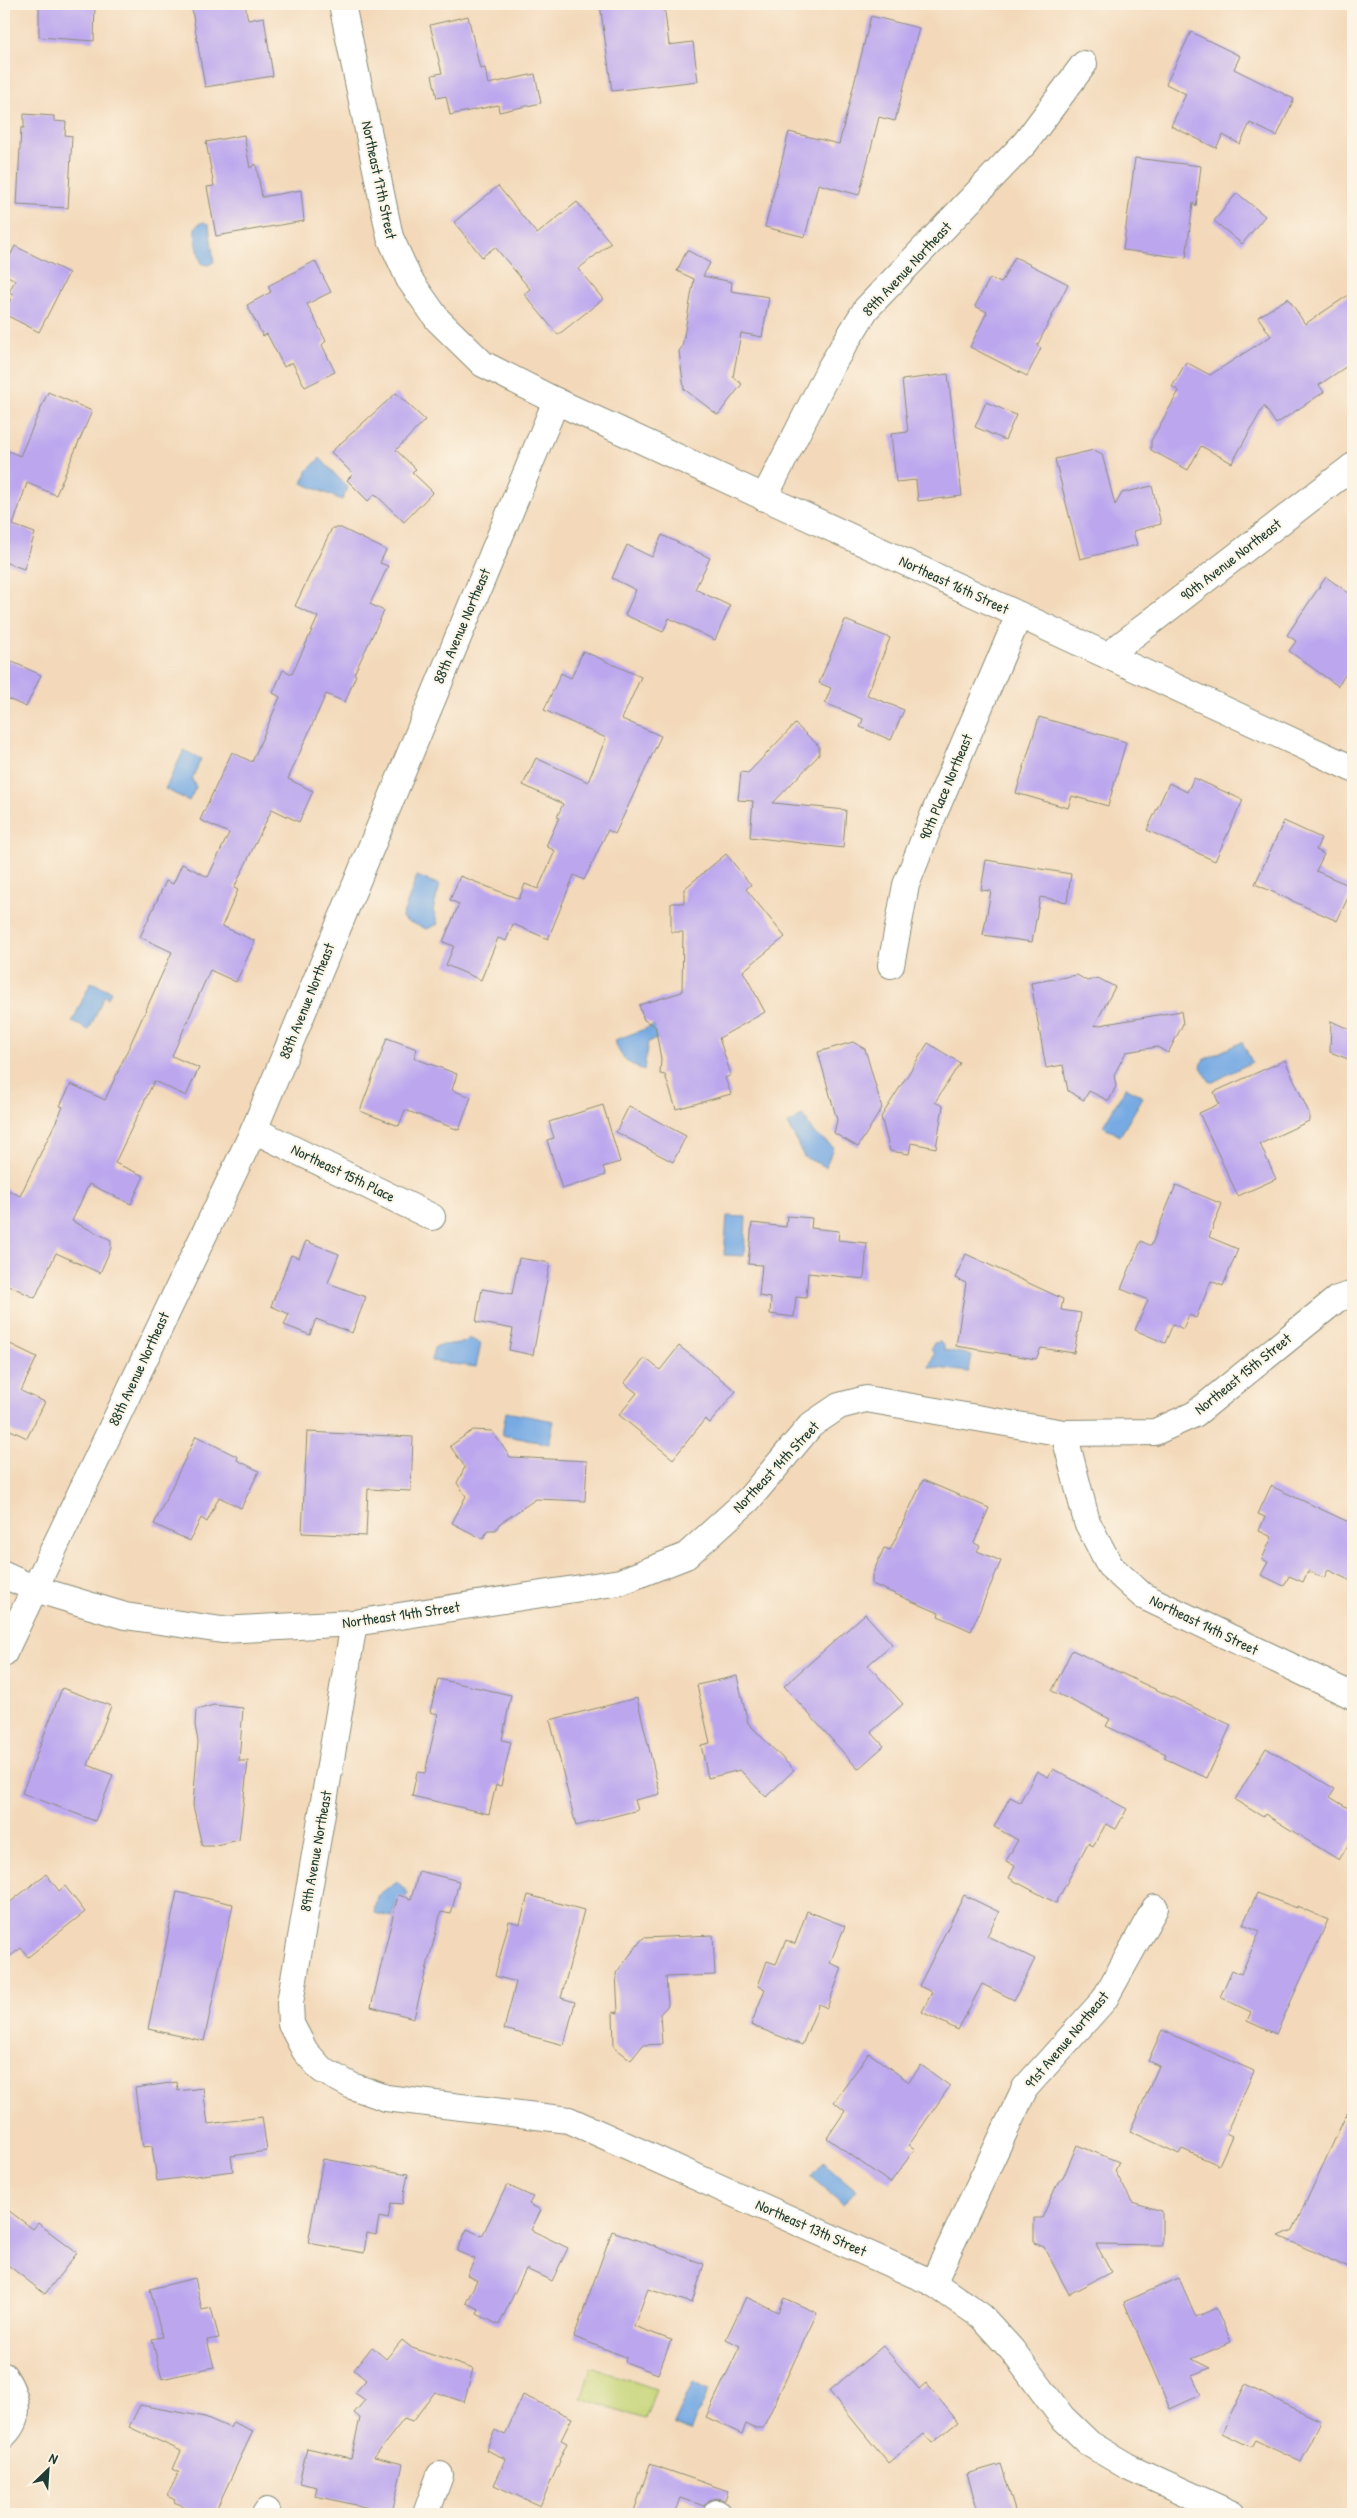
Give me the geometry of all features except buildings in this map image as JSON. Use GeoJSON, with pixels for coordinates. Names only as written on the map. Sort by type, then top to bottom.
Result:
{"type":"FeatureCollection","features":[{"type":"Feature","properties":{"kind":"street","name":"Northeast 17th Street"},"geometry":{"type":"LineString","coordinates":[[342,4],[390,237],[409,279],[438,320],[483,364],[556,401]]}},
{"type":"Feature","properties":{"kind":"street","name":"89th Avenue Northeast"},"geometry":{"type":"LineString","coordinates":[[764,498],[830,368],[866,309],[1026,144],[1084,64]]}},
{"type":"Feature","properties":{"kind":"street","name":"Northeast 16th Street"},"geometry":{"type":"LineString","coordinates":[[556,401],[1353,769]]}},
{"type":"Feature","properties":{"kind":"street","name":"88th Avenue Northeast"},"geometry":{"type":"LineString","coordinates":[[4,1653],[254,1130],[556,401]]}},
{"type":"Feature","properties":{"kind":"street","name":"90th Avenue Northeast"},"geometry":{"type":"LineString","coordinates":[[1108,655],[1353,466]]}},
{"type":"Feature","properties":{"kind":"street","name":"90th Place Northeast"},"geometry":{"type":"LineString","coordinates":[[891,965],[906,885],[933,816],[1019,615]]}},
{"type":"Feature","properties":{"kind":"street","name":"Northeast 15th Place"},"geometry":{"type":"LineString","coordinates":[[254,1130],[432,1217]]}},
{"type":"Feature","properties":{"kind":"street","name":"Northeast 15th Street"},"geometry":{"type":"LineString","coordinates":[[1064,1433],[1155,1432],[1195,1414],[1337,1299],[1353,1294]]}},
{"type":"Feature","properties":{"kind":"street","name":"Northeast 14th Street"},"geometry":{"type":"LineString","coordinates":[[4,1575],[35,1589],[125,1616],[222,1630],[354,1623],[620,1582],[686,1556],[750,1499],[811,1426],[839,1406],[866,1399],[1064,1433],[1087,1522],[1110,1566],[1144,1596],[1185,1618],[1353,1696]]}},
{"type":"Feature","properties":{"kind":"street","name":"89th Avenue Northeast"},"geometry":{"type":"LineString","coordinates":[[322,2070],[305,2051],[291,2024],[290,2003],[354,1623]]}},
{"type":"Feature","properties":{"kind":"street","name":"91st Avenue Northeast"},"geometry":{"type":"LineString","coordinates":[[933,2283],[1026,2088],[1104,2000],[1155,1908]]}},
{"type":"Feature","properties":{"kind":"street","name":"Northeast 13th Street"},"geometry":{"type":"LineString","coordinates":[[322,2070],[352,2086],[386,2098],[569,2120],[933,2283],[981,2316],[1012,2350],[1062,2417],[1090,2444],[1127,2466],[1232,2514]]}},
{"type":"Feature","properties":{"kind":"street"},"geometry":{"type":"LineString","coordinates":[[4,2376],[15,2393],[16,2406],[8,2431]]}},
{"type":"Feature","properties":{"kind":"street"},"geometry":{"type":"LineString","coordinates":[[426,2514],[440,2475]]}},
{"type":"Feature","properties":{"kind":"green space"},"geometry":{"type":"Polygon","coordinates":[[[591,2367],[656,2389],[645,2419],[581,2398],[591,2367]]]}},
{"type":"Feature","properties":{"kind":"water"},"geometry":{"type":"Polygon","coordinates":[[[204,222],[209,225],[214,262],[208,265],[201,262],[195,231],[197,225],[204,222]]]}},
{"type":"Feature","properties":{"kind":"water"},"geometry":{"type":"Polygon","coordinates":[[[320,458],[348,488],[342,500],[302,483],[308,470],[320,458]]]}},
{"type":"Feature","properties":{"kind":"water"},"geometry":{"type":"Polygon","coordinates":[[[184,750],[201,759],[192,779],[196,787],[189,801],[165,789],[184,750]]]}},
{"type":"Feature","properties":{"kind":"water"},"geometry":{"type":"Polygon","coordinates":[[[417,876],[440,885],[433,910],[438,924],[427,929],[404,920],[402,917],[417,876]]]}},
{"type":"Feature","properties":{"kind":"water"},"geometry":{"type":"Polygon","coordinates":[[[91,982],[111,991],[108,998],[104,996],[89,1030],[72,1022],[91,982]]]}},
{"type":"Feature","properties":{"kind":"water"},"geometry":{"type":"Polygon","coordinates":[[[661,1023],[666,1036],[648,1042],[644,1070],[625,1059],[616,1046],[615,1040],[661,1023]]]}},
{"type":"Feature","properties":{"kind":"water"},"geometry":{"type":"Polygon","coordinates":[[[1242,1042],[1252,1062],[1210,1082],[1201,1067],[1203,1060],[1242,1042]]]}},
{"type":"Feature","properties":{"kind":"water"},"geometry":{"type":"Polygon","coordinates":[[[1126,1087],[1143,1097],[1120,1136],[1103,1126],[1126,1087]]]}},
{"type":"Feature","properties":{"kind":"water"},"geometry":{"type":"Polygon","coordinates":[[[803,1115],[813,1132],[833,1147],[826,1167],[804,1157],[788,1124],[803,1115]]]}},
{"type":"Feature","properties":{"kind":"water"},"geometry":{"type":"Polygon","coordinates":[[[727,1216],[746,1217],[744,1256],[724,1255],[727,1216]]]}},
{"type":"Feature","properties":{"kind":"water"},"geometry":{"type":"Polygon","coordinates":[[[469,1338],[481,1344],[476,1367],[431,1361],[434,1348],[437,1346],[465,1342],[469,1338]]]}},
{"type":"Feature","properties":{"kind":"water"},"geometry":{"type":"Polygon","coordinates":[[[940,1342],[944,1346],[944,1350],[972,1355],[969,1372],[929,1367],[934,1354],[931,1349],[934,1343],[940,1342]]]}},
{"type":"Feature","properties":{"kind":"water"},"geometry":{"type":"Polygon","coordinates":[[[506,1412],[554,1421],[549,1444],[502,1435],[506,1412]]]}},
{"type":"Feature","properties":{"kind":"water"},"geometry":{"type":"Polygon","coordinates":[[[397,1881],[409,1894],[396,1903],[392,1917],[374,1913],[377,1896],[397,1881]]]}},
{"type":"Feature","properties":{"kind":"water"},"geometry":{"type":"Polygon","coordinates":[[[823,2162],[856,2190],[843,2204],[811,2176],[823,2162]]]}},
{"type":"Feature","properties":{"kind":"water"},"geometry":{"type":"Polygon","coordinates":[[[693,2382],[709,2390],[690,2431],[674,2424],[693,2382]]]}}]}
